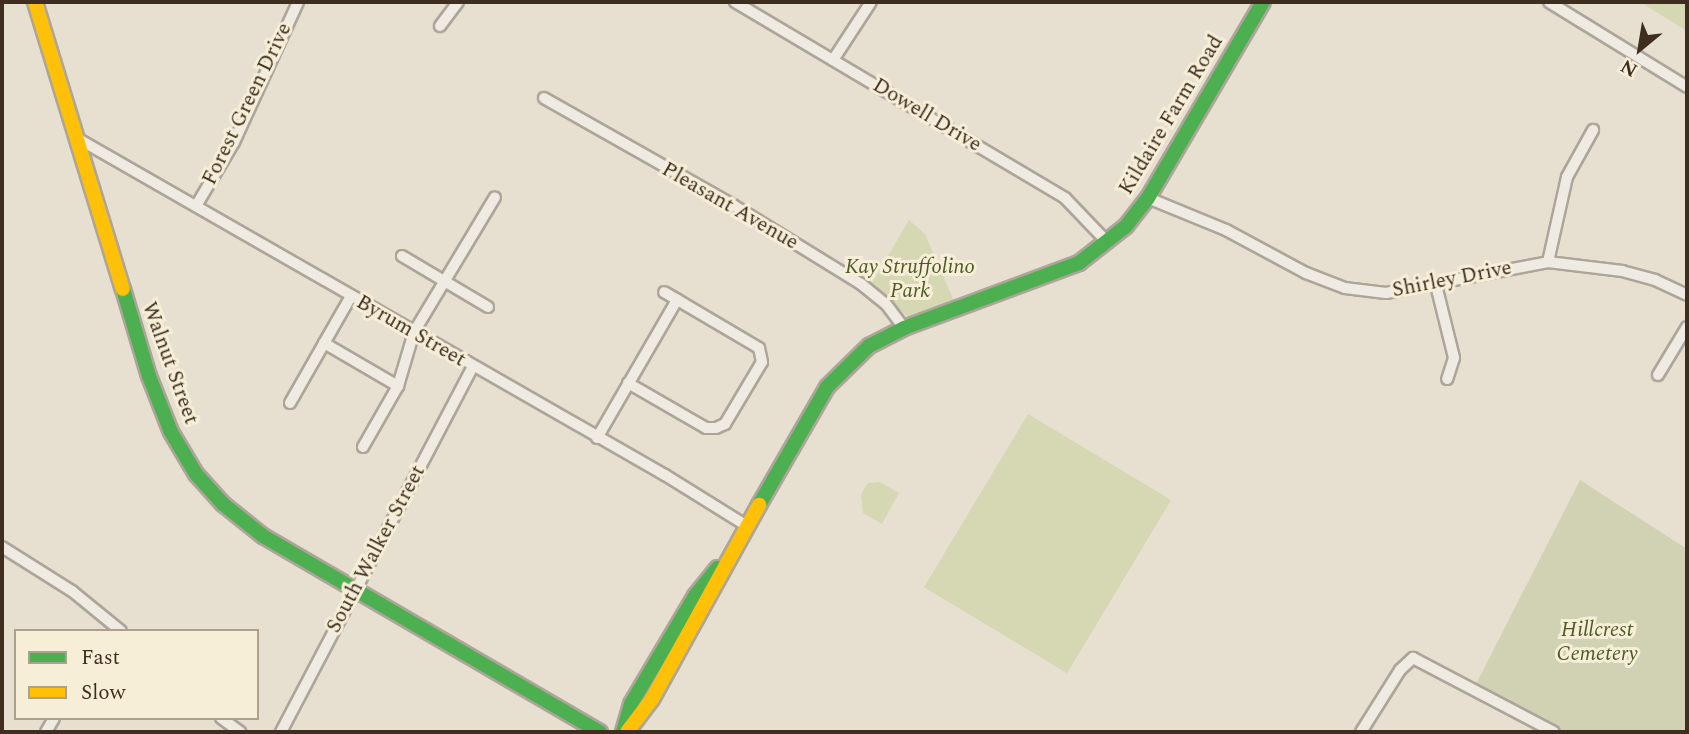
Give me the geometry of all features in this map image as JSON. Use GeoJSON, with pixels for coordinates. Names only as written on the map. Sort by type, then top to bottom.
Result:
{"type":"FeatureCollection","features":[{"type":"Feature","properties":{"kind":"main road","name":"Walnut Street"},"geometry":{"type":"LineString","coordinates":[[36,2],[149,376],[166,420],[186,459],[205,484],[239,518],[354,590],[600,732]]}},
{"type":"Feature","properties":{"kind":"main road","name":"Kildaire Farm Road"},"geometry":{"type":"LineString","coordinates":[[625,732],[652,699],[689,636],[734,547],[827,387],[869,346],[904,328],[1047,277],[1079,263],[1108,243],[1126,226],[1148,198],[1263,2]]}},
{"type":"Feature","properties":{"kind":"street","name":"Forest Green Drive"},"geometry":{"type":"LineString","coordinates":[[196,206],[234,142],[298,2]]}},
{"type":"Feature","properties":{"kind":"street"},"geometry":{"type":"LineString","coordinates":[[440,26],[458,2]]}},
{"type":"Feature","properties":{"kind":"street","name":"Dowell Drive"},"geometry":{"type":"LineString","coordinates":[[735,2],[1065,198],[1108,243]]}},
{"type":"Feature","properties":{"kind":"street"},"geometry":{"type":"LineString","coordinates":[[833,60],[871,2]]}},
{"type":"Feature","properties":{"kind":"street"},"geometry":{"type":"LineString","coordinates":[[1549,2],[1687,87]]}},
{"type":"Feature","properties":{"kind":"street","name":"Pleasant Avenue"},"geometry":{"type":"LineString","coordinates":[[544,98],[733,205],[861,284],[886,304],[904,328]]}},
{"type":"Feature","properties":{"kind":"street"},"geometry":{"type":"LineString","coordinates":[[1548,262],[1567,177],[1592,130]]}},
{"type":"Feature","properties":{"kind":"street","name":"Byrum Street"},"geometry":{"type":"LineString","coordinates":[[75,137],[747,526]]}},
{"type":"Feature","properties":{"kind":"street"},"geometry":{"type":"LineString","coordinates":[[363,447],[398,386],[414,332],[495,197]]}},
{"type":"Feature","properties":{"kind":"street","name":"Shirley Drive"},"geometry":{"type":"LineString","coordinates":[[1148,198],[1226,230],[1306,273],[1345,288],[1386,293],[1436,285],[1514,266],[1548,262],[1591,265],[1622,271],[1655,280],[1687,295]]}},
{"type":"Feature","properties":{"kind":"street"},"geometry":{"type":"LineString","coordinates":[[402,256],[488,307]]}},
{"type":"Feature","properties":{"kind":"street"},"geometry":{"type":"LineString","coordinates":[[1436,285],[1454,358],[1447,379]]}},
{"type":"Feature","properties":{"kind":"street"},"geometry":{"type":"LineString","coordinates":[[628,383],[706,428],[716,428],[725,424],[762,362],[760,348],[664,292]]}},
{"type":"Feature","properties":{"kind":"street"},"geometry":{"type":"LineString","coordinates":[[290,402],[351,296]]}},
{"type":"Feature","properties":{"kind":"street"},"geometry":{"type":"LineString","coordinates":[[597,438],[677,300]]}},
{"type":"Feature","properties":{"kind":"street"},"geometry":{"type":"LineString","coordinates":[[1658,375],[1687,327]]}},
{"type":"Feature","properties":{"kind":"street"},"geometry":{"type":"LineString","coordinates":[[324,344],[398,386]]}},
{"type":"Feature","properties":{"kind":"street","name":"South Walker Street"},"geometry":{"type":"LineString","coordinates":[[281,732],[473,367]]}},
{"type":"Feature","properties":{"kind":"street"},"geometry":{"type":"LineString","coordinates":[[2,547],[72,591],[115,629]]}},
{"type":"Feature","properties":{"kind":"street"},"geometry":{"type":"LineString","coordinates":[[1361,732],[1400,670],[1413,658],[1554,732]]}},
{"type":"Feature","properties":{"kind":"street"},"geometry":{"type":"LineString","coordinates":[[224,720],[240,732]]}},
{"type":"Feature","properties":{"kind":"green space"},"geometry":{"type":"Polygon","coordinates":[[[1640,2],[1687,2],[1687,31],[1640,2]]]}},
{"type":"Feature","properties":{"kind":"green space","name":"Kay Struffolino Park"},"geometry":{"type":"Polygon","coordinates":[[[909,220],[925,234],[954,301],[909,318],[871,285],[909,220]]]}},
{"type":"Feature","properties":{"kind":"green space"},"geometry":{"type":"Polygon","coordinates":[[[1028,414],[1171,500],[1067,673],[924,587],[1028,414]]]}},
{"type":"Feature","properties":{"kind":"green space","name":"Hillcrest Cemetery"},"geometry":{"type":"Polygon","coordinates":[[[1580,480],[1687,549],[1687,732],[1546,732],[1473,690],[1580,480]]]}},
{"type":"Feature","properties":{"kind":"green space"},"geometry":{"type":"Polygon","coordinates":[[[880,482],[899,493],[882,524],[863,513],[861,494],[868,483],[880,482]]]}},
{"type":"Feature","properties":{"kind":"traffic: fast"},"geometry":{"type":"LineString","coordinates":[[759,505],[827,387],[869,346],[904,328],[1079,263],[1126,226],[1148,198],[1263,2]]}},
{"type":"Feature","properties":{"kind":"traffic: fast"},"geometry":{"type":"LineString","coordinates":[[123,289],[149,376],[171,432],[196,474],[223,504],[263,536],[600,732]]}},
{"type":"Feature","properties":{"kind":"traffic: fast"},"geometry":{"type":"LineString","coordinates":[[623,732],[631,704],[695,596],[718,568]]}},
{"type":"Feature","properties":{"kind":"traffic: slow"},"geometry":{"type":"LineString","coordinates":[[35,2],[123,289]]}},
{"type":"Feature","properties":{"kind":"traffic: slow"},"geometry":{"type":"LineString","coordinates":[[627,732],[652,699],[759,505]]}}]}
